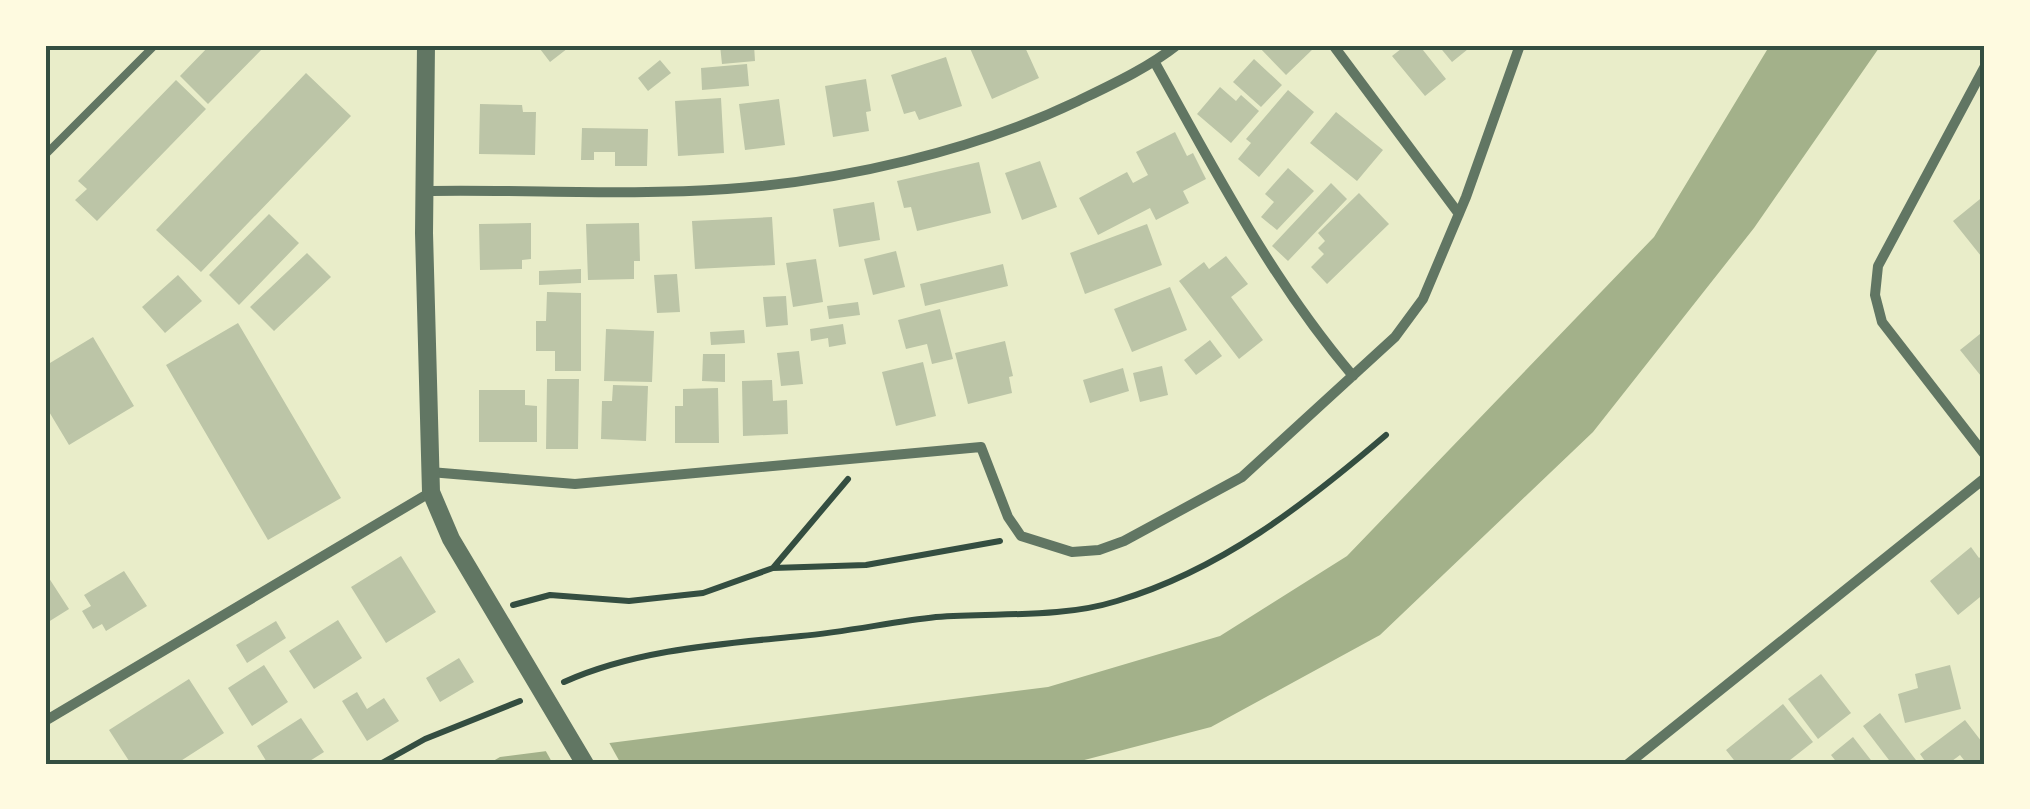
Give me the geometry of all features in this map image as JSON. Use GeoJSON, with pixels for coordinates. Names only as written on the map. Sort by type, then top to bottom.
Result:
{"type":"FeatureCollection","features":[{"type":"Feature","properties":{"kind":"street"},"geometry":{"type":"LineString","coordinates":[[426,45],[424,191],[431,492],[451,539],[585,764]]}},
{"type":"Feature","properties":{"kind":"street"},"geometry":{"type":"LineString","coordinates":[[424,191],[713,190],[833,175],[984,139],[1032,122],[1177,45]]}},
{"type":"Feature","properties":{"kind":"street"},"geometry":{"type":"LineString","coordinates":[[1332,45],[1459,214]]}},
{"type":"Feature","properties":{"kind":"street"},"geometry":{"type":"LineString","coordinates":[[430,472],[574,484],[980,448],[1008,517],[1021,536],[1072,552],[1124,542],[1242,477],[1395,337],[1423,299],[1459,214],[1520,45]]}},
{"type":"Feature","properties":{"kind":"street"},"geometry":{"type":"LineString","coordinates":[[1154,60],[1242,219],[1321,339],[1353,376]]}},
{"type":"Feature","properties":{"kind":"street"},"geometry":{"type":"LineString","coordinates":[[1985,66],[1878,266],[1875,294],[1882,322],[1985,455]]}},
{"type":"Feature","properties":{"kind":"street"},"geometry":{"type":"LineString","coordinates":[[1628,764],[1985,478]]}},
{"type":"Feature","properties":{"kind":"street"},"geometry":{"type":"LineString","coordinates":[[46,720],[431,492]]}},
{"type":"Feature","properties":{"kind":"lane"},"geometry":{"type":"LineString","coordinates":[[45,155],[154,45]]}},
{"type":"Feature","properties":{"kind":"path"},"geometry":{"type":"LineString","coordinates":[[549,688],[584,672],[708,644],[804,636],[937,617],[1084,609],[1116,601],[1170,582],[1250,541],[1320,492],[1386,436]]}},
{"type":"Feature","properties":{"kind":"path"},"geometry":{"type":"LineString","coordinates":[[773,568],[864,459]]}},
{"type":"Feature","properties":{"kind":"path"},"geometry":{"type":"LineString","coordinates":[[493,610],[550,595],[629,601],[703,593],[773,568],[866,565],[1021,536]]}},
{"type":"Feature","properties":{"kind":"path"},"geometry":{"type":"LineString","coordinates":[[380,764],[424,739],[532,696]]}},
{"type":"Feature","properties":{"kind":"shaded area"},"geometry":{"type":"Polygon","coordinates":[[[1770,45],[1881,45],[1754,228],[1593,432],[1380,635],[1211,727],[1069,764],[488,764],[500,757],[1048,687],[1220,636],[1347,556],[1654,237],[1770,45]]]}},
{"type":"Feature","properties":{"kind":"pier"},"geometry":{"type":"Polygon","coordinates":[[[606,737],[621,764],[553,764],[543,746],[606,737]]]}},
{"type":"Feature","properties":{"kind":"building"},"geometry":{"type":"Polygon","coordinates":[[[210,45],[266,45],[208,104],[180,76],[210,45]]]}},
{"type":"Feature","properties":{"kind":"building"},"geometry":{"type":"Polygon","coordinates":[[[537,45],[572,45],[550,62],[537,45]]]}},
{"type":"Feature","properties":{"kind":"building"},"geometry":{"type":"Polygon","coordinates":[[[720,45],[754,45],[755,61],[722,64],[720,45]]]}},
{"type":"Feature","properties":{"kind":"building"},"geometry":{"type":"Polygon","coordinates":[[[1024,45],[1039,78],[992,99],[969,46],[1024,45]]]}},
{"type":"Feature","properties":{"kind":"building"},"geometry":{"type":"Polygon","coordinates":[[[1257,45],[1311,45],[1314,48],[1286,75],[1257,45]]]}},
{"type":"Feature","properties":{"kind":"building"},"geometry":{"type":"Polygon","coordinates":[[[1406,45],[1419,45],[1446,79],[1425,96],[1392,56],[1406,45]]]}},
{"type":"Feature","properties":{"kind":"building"},"geometry":{"type":"Polygon","coordinates":[[[1438,45],[1473,45],[1452,62],[1438,45]]]}},
{"type":"Feature","properties":{"kind":"building"},"geometry":{"type":"Polygon","coordinates":[[[946,57],[962,106],[919,120],[915,111],[904,114],[891,75],[946,57]]]}},
{"type":"Feature","properties":{"kind":"building"},"geometry":{"type":"Polygon","coordinates":[[[1254,59],[1282,85],[1261,107],[1233,82],[1254,59]]]}},
{"type":"Feature","properties":{"kind":"building"},"geometry":{"type":"Polygon","coordinates":[[[660,60],[671,73],[648,91],[638,78],[660,60]]]}},
{"type":"Feature","properties":{"kind":"building"},"geometry":{"type":"Polygon","coordinates":[[[747,64],[749,86],[702,90],[701,68],[747,64]]]}},
{"type":"Feature","properties":{"kind":"building"},"geometry":{"type":"Polygon","coordinates":[[[306,73],[351,116],[201,272],[156,230],[306,73]]]}},
{"type":"Feature","properties":{"kind":"building"},"geometry":{"type":"Polygon","coordinates":[[[866,79],[871,111],[866,112],[869,131],[833,137],[825,86],[866,79]]]}},
{"type":"Feature","properties":{"kind":"building"},"geometry":{"type":"Polygon","coordinates":[[[176,80],[206,109],[97,221],[75,200],[87,189],[78,181],[176,80]]]}},
{"type":"Feature","properties":{"kind":"building"},"geometry":{"type":"Polygon","coordinates":[[[1220,87],[1236,101],[1241,95],[1259,111],[1231,143],[1197,114],[1220,87]]]}},
{"type":"Feature","properties":{"kind":"building"},"geometry":{"type":"Polygon","coordinates":[[[1288,90],[1314,112],[1259,177],[1238,159],[1251,143],[1246,139],[1288,90]]]}},
{"type":"Feature","properties":{"kind":"building"},"geometry":{"type":"Polygon","coordinates":[[[721,98],[724,153],[678,156],[675,101],[721,98]]]}},
{"type":"Feature","properties":{"kind":"building"},"geometry":{"type":"Polygon","coordinates":[[[779,99],[785,145],[745,150],[739,104],[779,99]]]}},
{"type":"Feature","properties":{"kind":"building"},"geometry":{"type":"Polygon","coordinates":[[[480,104],[522,105],[523,112],[536,112],[535,155],[479,154],[480,104]]]}},
{"type":"Feature","properties":{"kind":"building"},"geometry":{"type":"Polygon","coordinates":[[[1336,112],[1383,150],[1357,181],[1310,143],[1336,112]]]}},
{"type":"Feature","properties":{"kind":"building"},"geometry":{"type":"Polygon","coordinates":[[[582,128],[648,129],[647,166],[615,166],[615,152],[594,152],[594,160],[581,160],[582,128]]]}},
{"type":"Feature","properties":{"kind":"building"},"geometry":{"type":"Polygon","coordinates":[[[1175,132],[1187,156],[1193,153],[1206,179],[1183,191],[1189,203],[1156,220],[1150,208],[1098,235],[1079,198],[1127,172],[1133,183],[1148,175],[1136,152],[1175,132]]]}},
{"type":"Feature","properties":{"kind":"building"},"geometry":{"type":"Polygon","coordinates":[[[1040,161],[1057,207],[1022,220],[1005,173],[1040,161]]]}},
{"type":"Feature","properties":{"kind":"building"},"geometry":{"type":"Polygon","coordinates":[[[979,162],[991,213],[917,231],[911,207],[904,208],[897,181],[979,162]]]}},
{"type":"Feature","properties":{"kind":"building"},"geometry":{"type":"Polygon","coordinates":[[[1288,168],[1314,191],[1277,230],[1261,217],[1274,202],[1265,194],[1288,168]]]}},
{"type":"Feature","properties":{"kind":"building"},"geometry":{"type":"Polygon","coordinates":[[[1331,183],[1347,199],[1288,261],[1272,246],[1331,183]]]}},
{"type":"Feature","properties":{"kind":"building"},"geometry":{"type":"Polygon","coordinates":[[[1359,193],[1389,224],[1327,284],[1311,267],[1324,254],[1318,248],[1325,241],[1318,233],[1359,193]]]}},
{"type":"Feature","properties":{"kind":"building"},"geometry":{"type":"Polygon","coordinates":[[[1985,195],[1985,261],[1953,221],[1985,195]]]}},
{"type":"Feature","properties":{"kind":"building"},"geometry":{"type":"Polygon","coordinates":[[[874,202],[880,240],[839,247],[833,209],[874,202]]]}},
{"type":"Feature","properties":{"kind":"building"},"geometry":{"type":"Polygon","coordinates":[[[269,214],[299,243],[239,305],[209,275],[269,214]]]}},
{"type":"Feature","properties":{"kind":"building"},"geometry":{"type":"Polygon","coordinates":[[[772,217],[775,265],[695,269],[692,221],[772,217]]]}},
{"type":"Feature","properties":{"kind":"building"},"geometry":{"type":"Polygon","coordinates":[[[531,223],[531,259],[522,260],[522,269],[480,270],[479,224],[531,223]]]}},
{"type":"Feature","properties":{"kind":"building"},"geometry":{"type":"Polygon","coordinates":[[[639,223],[640,261],[634,261],[634,279],[588,280],[586,224],[639,223]]]}},
{"type":"Feature","properties":{"kind":"building"},"geometry":{"type":"Polygon","coordinates":[[[1147,224],[1162,265],[1085,294],[1070,253],[1147,224]]]}},
{"type":"Feature","properties":{"kind":"building"},"geometry":{"type":"Polygon","coordinates":[[[896,251],[905,287],[873,295],[864,259],[896,251]]]}},
{"type":"Feature","properties":{"kind":"building"},"geometry":{"type":"Polygon","coordinates":[[[307,253],[331,277],[274,331],[250,307],[307,253]]]}},
{"type":"Feature","properties":{"kind":"building"},"geometry":{"type":"Polygon","coordinates":[[[1226,256],[1248,284],[1231,297],[1263,340],[1239,359],[1179,281],[1204,262],[1209,269],[1226,256]]]}},
{"type":"Feature","properties":{"kind":"building"},"geometry":{"type":"Polygon","coordinates":[[[816,259],[823,302],[793,307],[786,263],[816,259]]]}},
{"type":"Feature","properties":{"kind":"building"},"geometry":{"type":"Polygon","coordinates":[[[1003,264],[1008,286],[925,306],[920,284],[1003,264]]]}},
{"type":"Feature","properties":{"kind":"building"},"geometry":{"type":"Polygon","coordinates":[[[581,269],[581,283],[539,285],[539,271],[581,269]]]}},
{"type":"Feature","properties":{"kind":"building"},"geometry":{"type":"Polygon","coordinates":[[[677,274],[680,312],[657,313],[654,275],[677,274]]]}},
{"type":"Feature","properties":{"kind":"building"},"geometry":{"type":"Polygon","coordinates":[[[178,275],[202,301],[165,333],[142,307],[178,275]]]}},
{"type":"Feature","properties":{"kind":"building"},"geometry":{"type":"Polygon","coordinates":[[[1170,287],[1187,330],[1132,352],[1114,309],[1170,287]]]}},
{"type":"Feature","properties":{"kind":"building"},"geometry":{"type":"Polygon","coordinates":[[[547,292],[581,293],[581,371],[555,371],[555,351],[536,351],[536,321],[546,321],[547,292]]]}},
{"type":"Feature","properties":{"kind":"building"},"geometry":{"type":"Polygon","coordinates":[[[786,296],[788,325],[766,327],[763,297],[786,296]]]}},
{"type":"Feature","properties":{"kind":"building"},"geometry":{"type":"Polygon","coordinates":[[[858,302],[860,315],[829,319],[827,306],[858,302]]]}},
{"type":"Feature","properties":{"kind":"building"},"geometry":{"type":"Polygon","coordinates":[[[940,309],[953,359],[932,364],[927,344],[906,349],[898,320],[940,309]]]}},
{"type":"Feature","properties":{"kind":"building"},"geometry":{"type":"Polygon","coordinates":[[[238,323],[341,498],[268,540],[166,365],[238,323]]]}},
{"type":"Feature","properties":{"kind":"building"},"geometry":{"type":"Polygon","coordinates":[[[843,324],[846,344],[829,347],[828,338],[811,341],[810,329],[843,324]]]}},
{"type":"Feature","properties":{"kind":"building"},"geometry":{"type":"Polygon","coordinates":[[[606,329],[654,331],[652,382],[604,381],[606,329]]]}},
{"type":"Feature","properties":{"kind":"building"},"geometry":{"type":"Polygon","coordinates":[[[744,330],[745,343],[711,345],[710,332],[744,330]]]}},
{"type":"Feature","properties":{"kind":"building"},"geometry":{"type":"Polygon","coordinates":[[[1985,330],[1985,381],[1960,350],[1985,330]]]}},
{"type":"Feature","properties":{"kind":"building"},"geometry":{"type":"Polygon","coordinates":[[[93,337],[134,406],[69,445],[45,405],[45,366],[93,337]]]}},
{"type":"Feature","properties":{"kind":"building"},"geometry":{"type":"Polygon","coordinates":[[[1210,340],[1222,356],[1196,375],[1184,360],[1210,340]]]}},
{"type":"Feature","properties":{"kind":"building"},"geometry":{"type":"Polygon","coordinates":[[[1005,341],[1013,376],[1009,377],[1012,393],[968,404],[955,353],[1005,341]]]}},
{"type":"Feature","properties":{"kind":"building"},"geometry":{"type":"Polygon","coordinates":[[[799,351],[803,384],[781,386],[777,353],[799,351]]]}},
{"type":"Feature","properties":{"kind":"building"},"geometry":{"type":"Polygon","coordinates":[[[703,354],[725,354],[725,382],[702,381],[703,354]]]}},
{"type":"Feature","properties":{"kind":"building"},"geometry":{"type":"Polygon","coordinates":[[[923,362],[936,416],[896,426],[882,372],[923,362]]]}},
{"type":"Feature","properties":{"kind":"building"},"geometry":{"type":"Polygon","coordinates":[[[1162,366],[1168,395],[1140,402],[1133,373],[1162,366]]]}},
{"type":"Feature","properties":{"kind":"building"},"geometry":{"type":"Polygon","coordinates":[[[1123,368],[1129,391],[1090,403],[1083,380],[1123,368]]]}},
{"type":"Feature","properties":{"kind":"building"},"geometry":{"type":"Polygon","coordinates":[[[547,379],[579,379],[578,449],[546,449],[547,379]]]}},
{"type":"Feature","properties":{"kind":"building"},"geometry":{"type":"Polygon","coordinates":[[[772,380],[773,401],[787,400],[788,434],[743,436],[742,381],[772,380]]]}},
{"type":"Feature","properties":{"kind":"building"},"geometry":{"type":"Polygon","coordinates":[[[613,385],[648,386],[646,441],[601,439],[602,401],[612,401],[613,385]]]}},
{"type":"Feature","properties":{"kind":"building"},"geometry":{"type":"Polygon","coordinates":[[[718,388],[719,443],[675,443],[675,406],[683,406],[683,389],[718,388]]]}},
{"type":"Feature","properties":{"kind":"building"},"geometry":{"type":"Polygon","coordinates":[[[479,390],[525,390],[525,405],[537,406],[537,442],[479,442],[479,390]]]}},
{"type":"Feature","properties":{"kind":"building"},"geometry":{"type":"Polygon","coordinates":[[[1971,547],[1979,558],[1985,553],[1985,593],[1958,615],[1930,581],[1971,547]]]}},
{"type":"Feature","properties":{"kind":"building"},"geometry":{"type":"Polygon","coordinates":[[[401,556],[436,612],[386,643],[351,587],[401,556]]]}},
{"type":"Feature","properties":{"kind":"building"},"geometry":{"type":"Polygon","coordinates":[[[124,571],[147,606],[106,631],[102,624],[93,629],[82,611],[91,606],[84,595],[124,571]]]}},
{"type":"Feature","properties":{"kind":"building"},"geometry":{"type":"Polygon","coordinates":[[[45,572],[69,609],[45,624],[45,572]]]}},
{"type":"Feature","properties":{"kind":"building"},"geometry":{"type":"Polygon","coordinates":[[[338,620],[362,658],[314,689],[289,651],[338,620]]]}},
{"type":"Feature","properties":{"kind":"building"},"geometry":{"type":"Polygon","coordinates":[[[276,621],[286,638],[247,663],[236,645],[276,621]]]}},
{"type":"Feature","properties":{"kind":"building"},"geometry":{"type":"Polygon","coordinates":[[[459,658],[474,682],[440,702],[426,678],[459,658]]]}},
{"type":"Feature","properties":{"kind":"building"},"geometry":{"type":"Polygon","coordinates":[[[264,665],[288,702],[252,726],[228,688],[264,665]]]}},
{"type":"Feature","properties":{"kind":"building"},"geometry":{"type":"Polygon","coordinates":[[[1950,665],[1961,709],[1905,723],[1898,694],[1918,688],[1915,674],[1950,665]]]}},
{"type":"Feature","properties":{"kind":"building"},"geometry":{"type":"Polygon","coordinates":[[[1821,674],[1851,713],[1818,739],[1788,699],[1821,674]]]}},
{"type":"Feature","properties":{"kind":"building"},"geometry":{"type":"Polygon","coordinates":[[[189,679],[224,733],[176,764],[131,764],[109,730],[189,679]]]}},
{"type":"Feature","properties":{"kind":"building"},"geometry":{"type":"Polygon","coordinates":[[[357,692],[367,709],[384,698],[399,721],[367,741],[342,701],[357,692]]]}},
{"type":"Feature","properties":{"kind":"building"},"geometry":{"type":"Polygon","coordinates":[[[1783,704],[1813,742],[1785,764],[1737,764],[1726,750],[1783,704]]]}},
{"type":"Feature","properties":{"kind":"building"},"geometry":{"type":"Polygon","coordinates":[[[1880,713],[1919,764],[1892,764],[1863,726],[1880,713]]]}},
{"type":"Feature","properties":{"kind":"building"},"geometry":{"type":"Polygon","coordinates":[[[301,718],[324,752],[305,764],[268,764],[257,746],[301,718]]]}},
{"type":"Feature","properties":{"kind":"building"},"geometry":{"type":"Polygon","coordinates":[[[1965,720],[1985,746],[1985,764],[1967,764],[1960,755],[1948,764],[1927,764],[1920,754],[1965,720]]]}},
{"type":"Feature","properties":{"kind":"building"},"geometry":{"type":"Polygon","coordinates":[[[1853,737],[1874,764],[1838,764],[1831,755],[1853,737]]]}}]}
